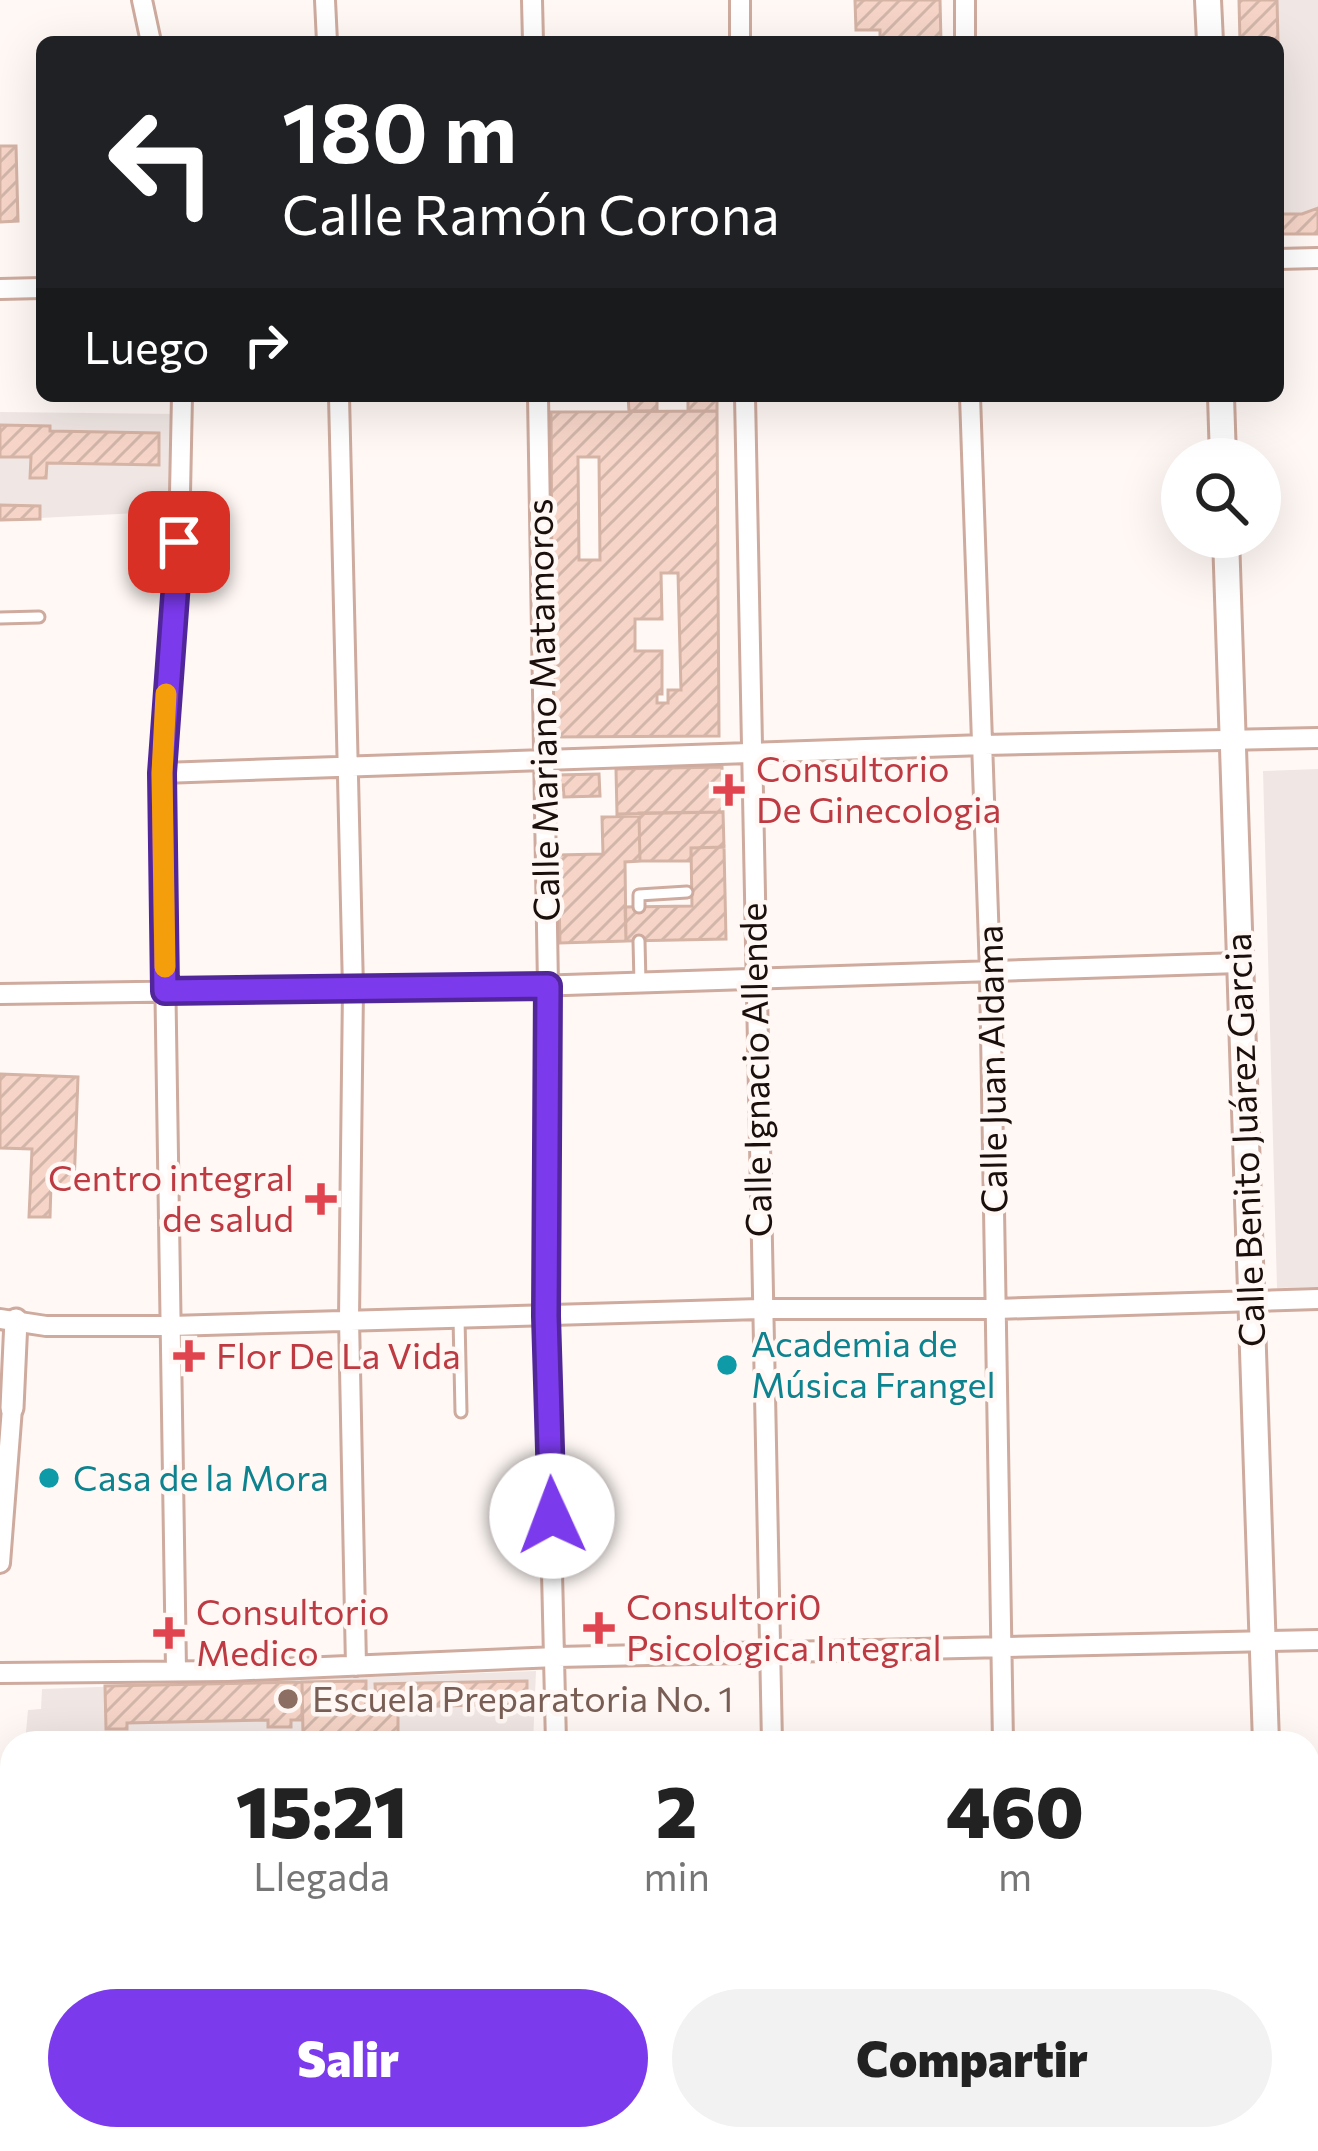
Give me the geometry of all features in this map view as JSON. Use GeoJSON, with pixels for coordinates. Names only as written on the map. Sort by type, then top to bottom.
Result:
{"type":"FeatureCollection","features":[{"type":"Feature","properties":{"kind":"main road"},"geometry":{"type":"LineString","coordinates":[[1208,0],[1210,36]]}},
{"type":"Feature","properties":{"kind":"main road"},"geometry":{"type":"LineString","coordinates":[[1221,402],[1222,438]]}},
{"type":"Feature","properties":{"kind":"main road","name":"Calle Benito Juárez Garcia"},"geometry":{"type":"LineString","coordinates":[[1227,558],[1266,1731]]}},
{"type":"Feature","properties":{"kind":"street"},"geometry":{"type":"LineString","coordinates":[[146,0],[150,36]]}},
{"type":"Feature","properties":{"kind":"street"},"geometry":{"type":"LineString","coordinates":[[325,0],[327,36]]}},
{"type":"Feature","properties":{"kind":"street"},"geometry":{"type":"LineString","coordinates":[[532,0],[533,36]]}},
{"type":"Feature","properties":{"kind":"street"},"geometry":{"type":"LineString","coordinates":[[740,0],[740,36]]}},
{"type":"Feature","properties":{"kind":"street"},"geometry":{"type":"LineString","coordinates":[[964,0],[965,36]]}},
{"type":"Feature","properties":{"kind":"street"},"geometry":{"type":"LineString","coordinates":[[1284,259],[1318,258]]}},
{"type":"Feature","properties":{"kind":"street"},"geometry":{"type":"LineString","coordinates":[[0,289],[36,288]]}},
{"type":"Feature","properties":{"kind":"street"},"geometry":{"type":"LineString","coordinates":[[176,1669],[162,773],[179,542],[182,402]]}},
{"type":"Feature","properties":{"kind":"street"},"geometry":{"type":"LineString","coordinates":[[339,402],[353,988],[349,1319],[356,1666]]}},
{"type":"Feature","properties":{"kind":"street","name":"Calle Mariano Matamoros"},"geometry":{"type":"LineString","coordinates":[[538,402],[548,986],[546,1316],[556,1731]]}},
{"type":"Feature","properties":{"kind":"street","name":"Calle Ignacio Allende"},"geometry":{"type":"LineString","coordinates":[[745,402],[772,1731]]}},
{"type":"Feature","properties":{"kind":"street","name":"Calle Juan Aldama"},"geometry":{"type":"LineString","coordinates":[[970,402],[990,971],[1003,1731]]}},
{"type":"Feature","properties":{"kind":"street"},"geometry":{"type":"LineString","coordinates":[[162,773],[1318,738]]}},
{"type":"Feature","properties":{"kind":"street"},"geometry":{"type":"LineString","coordinates":[[0,994],[548,986],[1239,964]]}},
{"type":"Feature","properties":{"kind":"street"},"geometry":{"type":"LineString","coordinates":[[0,1563],[12,1408],[8,1329],[760,1309],[996,1310],[1318,1299]]}},
{"type":"Feature","properties":{"kind":"street"},"geometry":{"type":"LineString","coordinates":[[0,1673],[114,1675],[556,1657],[1318,1640]]}},
{"type":"Feature","properties":{"kind":"lane"},"geometry":{"type":"LineString","coordinates":[[0,618],[39,617]]}},
{"type":"Feature","properties":{"kind":"lane"},"geometry":{"type":"LineString","coordinates":[[639,907],[639,895],[687,892]]}},
{"type":"Feature","properties":{"kind":"lane"},"geometry":{"type":"LineString","coordinates":[[639,941],[640,982]]}},
{"type":"Feature","properties":{"kind":"lane"},"geometry":{"type":"LineString","coordinates":[[458,1318],[461,1412]]}},
{"type":"Feature","properties":{"kind":"shaded area"},"geometry":{"type":"Polygon","coordinates":[[[1239,0],[1318,0],[1318,234],[1284,234],[1284,36],[1240,36],[1239,0]]]}},
{"type":"Feature","properties":{"kind":"shaded area"},"geometry":{"type":"Polygon","coordinates":[[[0,412],[178,414],[178,511],[0,520],[0,412]]]}},
{"type":"Feature","properties":{"kind":"shaded area"},"geometry":{"type":"Polygon","coordinates":[[[1318,769],[1318,1287],[1277,1288],[1263,771],[1318,769]]]}},
{"type":"Feature","properties":{"kind":"shaded area","name":"Escuela Preparatoria No. 1"},"geometry":{"type":"Polygon","coordinates":[[[536,1671],[534,1731],[26,1731],[28,1710],[41,1709],[42,1689],[536,1671]]]}},
{"type":"Feature","properties":{"kind":"building"},"geometry":{"type":"Polygon","coordinates":[[[855,0],[940,0],[941,36],[880,36],[880,30],[856,30],[855,0]]]}},
{"type":"Feature","properties":{"kind":"building"},"geometry":{"type":"Polygon","coordinates":[[[1239,0],[1277,0],[1278,36],[1240,36],[1239,0]]]}},
{"type":"Feature","properties":{"kind":"building"},"geometry":{"type":"Polygon","coordinates":[[[0,146],[16,146],[18,221],[0,222],[0,146]]]}},
{"type":"Feature","properties":{"kind":"building"},"geometry":{"type":"Polygon","coordinates":[[[1318,208],[1318,234],[1284,234],[1284,214],[1318,208]]]}},
{"type":"Feature","properties":{"kind":"building"},"geometry":{"type":"Polygon","coordinates":[[[628,402],[657,402],[657,411],[629,411],[628,402]]]}},
{"type":"Feature","properties":{"kind":"building"},"geometry":{"type":"Polygon","coordinates":[[[688,402],[717,402],[717,411],[688,411],[688,402]]]}},
{"type":"Feature","properties":{"kind":"building"},"geometry":{"type":"Polygon","coordinates":[[[717,411],[719,736],[553,737],[551,412],[717,411]],[[578,457],[579,560],[600,560],[599,457],[578,457]],[[661,573],[662,619],[635,619],[635,651],[662,651],[662,694],[657,694],[657,703],[668,703],[668,690],[681,690],[678,573],[661,573]]]}},
{"type":"Feature","properties":{"kind":"building"},"geometry":{"type":"Polygon","coordinates":[[[0,425],[159,433],[159,465],[47,463],[46,478],[30,478],[31,457],[0,457],[0,425]]]}},
{"type":"Feature","properties":{"kind":"building"},"geometry":{"type":"Polygon","coordinates":[[[0,505],[40,506],[40,519],[0,520],[0,505]]]}},
{"type":"Feature","properties":{"kind":"building"},"geometry":{"type":"Polygon","coordinates":[[[722,767],[723,812],[617,814],[616,769],[722,767]]]}},
{"type":"Feature","properties":{"kind":"building"},"geometry":{"type":"Polygon","coordinates":[[[599,774],[600,796],[564,797],[563,785],[557,785],[557,775],[599,774]]]}},
{"type":"Feature","properties":{"kind":"building"},"geometry":{"type":"Polygon","coordinates":[[[723,812],[724,847],[691,848],[691,861],[640,861],[639,813],[723,812]]]}},
{"type":"Feature","properties":{"kind":"building"},"geometry":{"type":"Polygon","coordinates":[[[639,816],[640,861],[625,862],[626,941],[560,943],[558,855],[603,854],[602,817],[639,816]]]}},
{"type":"Feature","properties":{"kind":"building"},"geometry":{"type":"Polygon","coordinates":[[[724,847],[726,939],[626,941],[625,907],[692,906],[691,848],[724,847]]]}},
{"type":"Feature","properties":{"kind":"building"},"geometry":{"type":"Polygon","coordinates":[[[0,1074],[78,1077],[74,1186],[51,1185],[50,1217],[29,1217],[32,1149],[0,1148],[0,1074]]]}},
{"type":"Feature","properties":{"kind":"building"},"geometry":{"type":"Polygon","coordinates":[[[366,1681],[366,1710],[398,1709],[398,1731],[303,1731],[302,1682],[366,1681]]]}},
{"type":"Feature","properties":{"kind":"building"},"geometry":{"type":"Polygon","coordinates":[[[527,1681],[527,1704],[396,1707],[395,1701],[376,1702],[375,1684],[527,1681]]]}},
{"type":"Feature","properties":{"kind":"building"},"geometry":{"type":"Polygon","coordinates":[[[302,1682],[302,1720],[291,1720],[291,1727],[268,1727],[268,1720],[127,1723],[127,1729],[106,1729],[105,1686],[302,1682]]]}},
{"type":"Feature","properties":{"kind":"slow traffic"},"geometry":{"type":"LineString","coordinates":[[165,967],[162,773],[166,694]]}},
{"type":"Feature","properties":{"kind":"place","name":"Consultorio De Ginecologia"},"geometry":{"type":"Point","coordinates":[729,790]}},
{"type":"Feature","properties":{"kind":"place","name":"Centro integral de salud"},"geometry":{"type":"Point","coordinates":[321,1199]}},
{"type":"Feature","properties":{"kind":"place","name":"Flor De La Vida"},"geometry":{"type":"Point","coordinates":[189,1356]}},
{"type":"Feature","properties":{"kind":"place","name":"Academia de Música Frangel"},"geometry":{"type":"Point","coordinates":[727,1365]}},
{"type":"Feature","properties":{"kind":"place","name":"Casa de la Mora"},"geometry":{"type":"Point","coordinates":[49,1478]}},
{"type":"Feature","properties":{"kind":"place","name":"Consultori0 Psicologica Integral"},"geometry":{"type":"Point","coordinates":[599,1628]}},
{"type":"Feature","properties":{"kind":"place","name":"Consultorio Medico"},"geometry":{"type":"Point","coordinates":[169,1633]}},
{"type":"Feature","properties":{"kind":"place","name":"Escuela Preparatoria No. 1"},"geometry":{"type":"Point","coordinates":[288,1699]}},
{"type":"Feature","properties":{"kind":"route"},"geometry":{"type":"LineString","coordinates":[[179,542],[162,773],[165,991],[548,986],[546,1316],[552,1516]]}}]}
